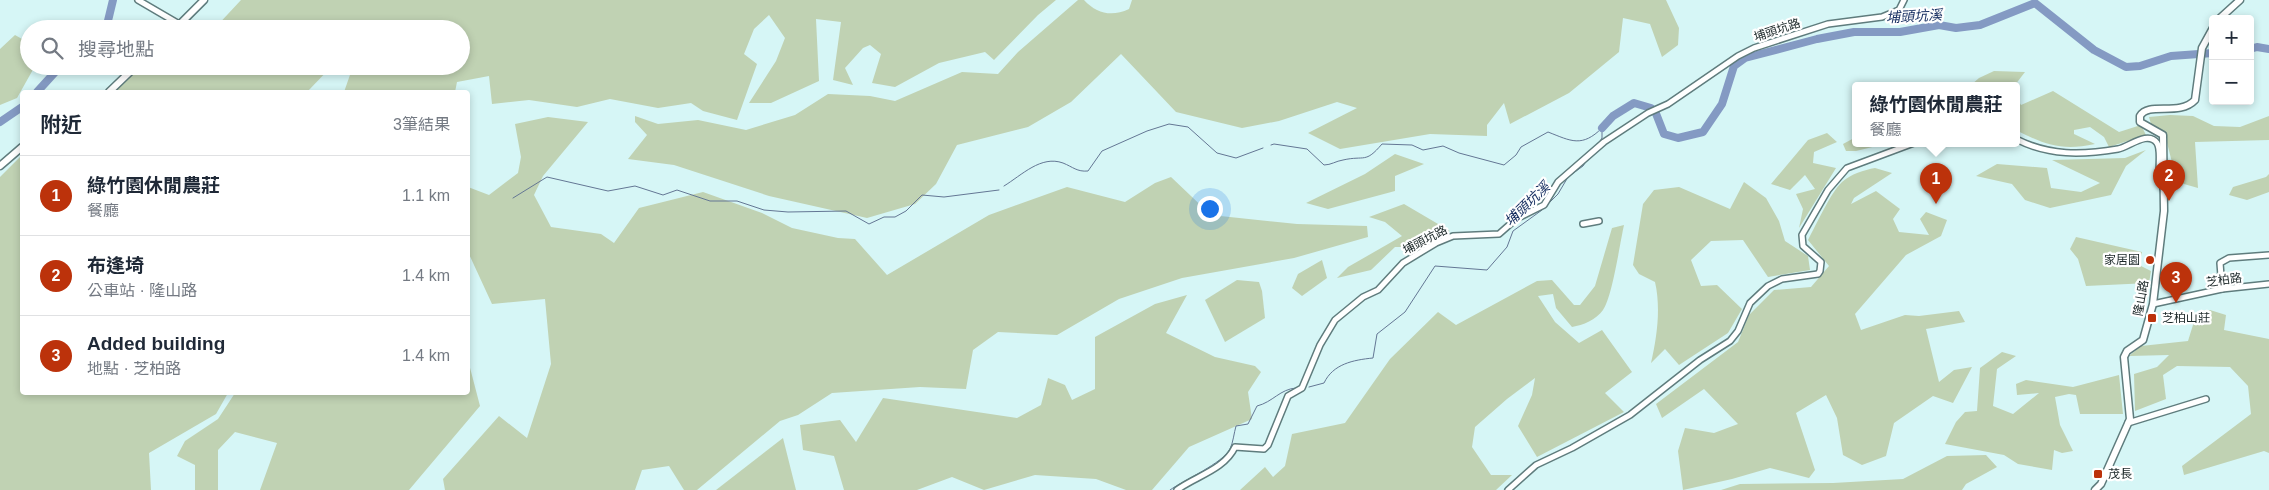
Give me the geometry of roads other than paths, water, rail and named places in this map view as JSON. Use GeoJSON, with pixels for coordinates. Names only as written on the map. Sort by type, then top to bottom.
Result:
{"type":"FeatureCollection","features":[{"type":"Feature","properties":{"kind":"street"},"geometry":{"type":"LineString","coordinates":[[138,0],[168,20]]}},
{"type":"Feature","properties":{"kind":"street"},"geometry":{"type":"LineString","coordinates":[[183,20],[204,0]]}},
{"type":"Feature","properties":{"kind":"street","name":"埔頭坑路"},"geometry":{"type":"LineString","coordinates":[[1177,490],[1191,480],[1208,474],[1236,447],[1264,449],[1268,445],[1288,396],[1302,388],[1320,345],[1335,320],[1363,297],[1378,290],[1407,260],[1436,243],[1453,236],[1499,234],[1516,219],[1544,204],[1558,182],[1604,142],[1648,113],[1668,104],[1738,56],[1754,48],[1828,24],[1882,17],[1899,10],[1904,0]]}},
{"type":"Feature","properties":{"kind":"street"},"geometry":{"type":"LineString","coordinates":[[2223,15],[2240,0]]}},
{"type":"Feature","properties":{"kind":"street","name":"隆山路"},"geometry":{"type":"LineString","coordinates":[[2095,490],[2101,484],[2130,419],[2124,357],[2127,351],[2143,340],[2153,304],[2164,211],[2163,135],[2140,122],[2140,116],[2147,110],[2181,109],[2190,105],[2198,94],[2202,48],[2209,35]]}},
{"type":"Feature","properties":{"kind":"street"},"geometry":{"type":"LineString","coordinates":[[111,90],[127,75]]}},
{"type":"Feature","properties":{"kind":"street"},"geometry":{"type":"LineString","coordinates":[[2020,141],[2037,149],[2068,154],[2121,148],[2146,137],[2151,138],[2157,142],[2158,179],[2163,188]]}},
{"type":"Feature","properties":{"kind":"street"},"geometry":{"type":"LineString","coordinates":[[1508,490],[1536,465],[1572,448],[1630,415],[1700,360],[1730,341],[1738,331],[1750,303],[1768,286],[1782,279],[1818,274],[1820,262],[1804,246],[1802,235],[1828,190],[1847,168],[1903,147]]}},
{"type":"Feature","properties":{"kind":"street"},"geometry":{"type":"LineString","coordinates":[[0,166],[20,149]]}},
{"type":"Feature","properties":{"kind":"street"},"geometry":{"type":"LineString","coordinates":[[1583,224],[1599,221]]}},
{"type":"Feature","properties":{"kind":"street"},"geometry":{"type":"LineString","coordinates":[[2222,289],[2220,263],[2229,258],[2269,255]]}},
{"type":"Feature","properties":{"kind":"street","name":"芝柏路"},"geometry":{"type":"LineString","coordinates":[[2153,304],[2222,289],[2269,284]]}},
{"type":"Feature","properties":{"kind":"street"},"geometry":{"type":"LineString","coordinates":[[2128,423],[2206,399]]}},
{"type":"Feature","properties":{"kind":"waterway"},"geometry":{"type":"LineString","coordinates":[[108,20],[113,0]]}},
{"type":"Feature","properties":{"kind":"waterway","name":"埔頭坑溪"},"geometry":{"type":"LineString","coordinates":[[1655,111],[1664,134],[1678,138],[1703,132],[1722,104],[1734,66],[1745,58],[1817,39],[1854,32],[1900,32],[1939,25],[1956,28],[1980,25],[2035,3],[2094,50],[2126,67],[2140,66],[2171,56],[2209,53]]}},
{"type":"Feature","properties":{"kind":"waterway","name":"埔頭坑溪"},"geometry":{"type":"LineString","coordinates":[[2254,48],[2269,49]]}},
{"type":"Feature","properties":{"kind":"waterway"},"geometry":{"type":"LineString","coordinates":[[39,90],[52,75]]}},
{"type":"Feature","properties":{"kind":"waterway","name":"埔頭坑溪"},"geometry":{"type":"LineString","coordinates":[[1602,128],[1613,116],[1634,103],[1651,108]]}},
{"type":"Feature","properties":{"kind":"waterway"},"geometry":{"type":"LineString","coordinates":[[0,122],[20,108]]}},
{"type":"Feature","properties":{"kind":"waterway"},"geometry":{"type":"LineString","coordinates":[[1004,186],[1032,167],[1047,162],[1055,161],[1078,170],[1088,171],[1102,151],[1147,131],[1169,124],[1188,127],[1217,153],[1236,158],[1263,148]]}},
{"type":"Feature","properties":{"kind":"waterway","name":"埔頭坑溪"},"geometry":{"type":"LineString","coordinates":[[1598,144],[1602,138],[1602,128]]}},
{"type":"Feature","properties":{"kind":"waterway"},"geometry":{"type":"LineString","coordinates":[[1271,145],[1307,149],[1324,165],[1343,160],[1368,157],[1382,144],[1412,145],[1423,150],[1443,146],[1459,153],[1504,165],[1516,155],[1521,147],[1548,132],[1576,141],[1588,138],[1602,128]]}},
{"type":"Feature","properties":{"kind":"waterway","name":"埔頭坑溪"},"geometry":{"type":"LineString","coordinates":[[1309,387],[1324,383],[1333,371],[1344,364],[1373,358],[1377,334],[1405,312],[1435,266],[1487,270],[1507,247],[1513,231],[1542,210],[1558,194],[1568,177],[1583,166],[1587,160]]}},
{"type":"Feature","properties":{"kind":"waterway"},"geometry":{"type":"LineString","coordinates":[[513,198],[547,177],[608,191],[635,186],[663,195],[677,190],[710,201],[737,201],[764,210],[788,212],[846,211],[869,224],[884,217],[895,217],[906,211],[922,195],[944,197],[999,190]]}},
{"type":"Feature","properties":{"kind":"waterway","name":"埔頭坑溪"},"geometry":{"type":"LineString","coordinates":[[1170,490],[1220,460],[1231,447],[1236,426],[1248,424],[1257,406],[1268,402],[1285,391],[1296,388]]}},
{"type":"Feature","properties":{"kind":"place","name":"布逢埼"},"geometry":{"type":"Point","coordinates":[2169,201]}},
{"type":"Feature","properties":{"kind":"place","name":"綠竹園休閒農莊"},"geometry":{"type":"Point","coordinates":[1936,204]}},
{"type":"Feature","properties":{"kind":"place","name":"家居園"},"geometry":{"type":"Point","coordinates":[2150,260]}},
{"type":"Feature","properties":{"kind":"place","name":"Added building"},"geometry":{"type":"Point","coordinates":[2176,303]}},
{"type":"Feature","properties":{"kind":"place","name":"芝柏山莊"},"geometry":{"type":"Point","coordinates":[2152,318]}},
{"type":"Feature","properties":{"kind":"place","name":"茂長"},"geometry":{"type":"Point","coordinates":[2098,474]}}]}
